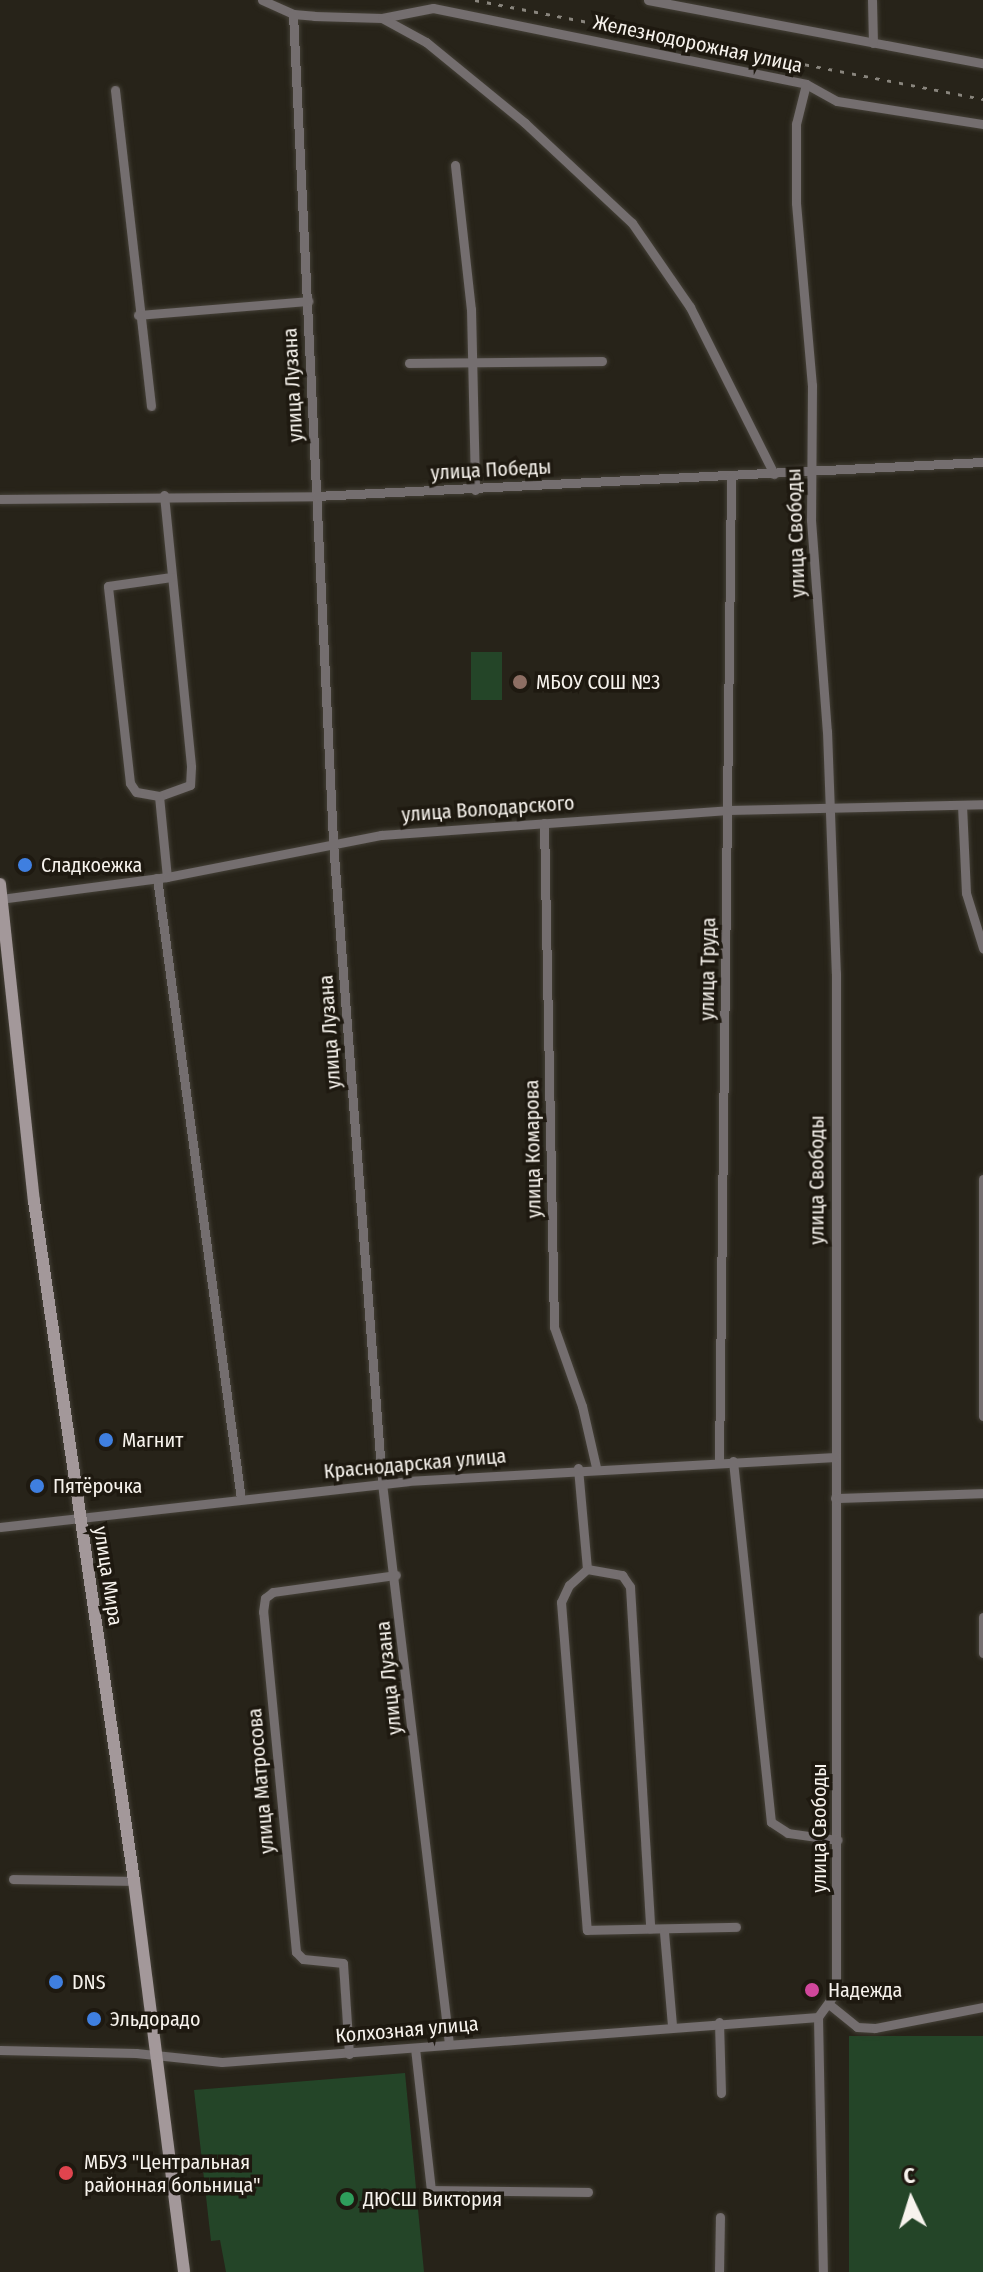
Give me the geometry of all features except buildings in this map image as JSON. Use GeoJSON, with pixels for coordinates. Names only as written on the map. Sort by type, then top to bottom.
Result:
{"type":"FeatureCollection","features":[{"type":"Feature","properties":{"kind":"main road","name":"улица Мира"},"geometry":{"type":"LineString","coordinates":[[0,884],[34,1201],[134,1881],[184,2272]]}},
{"type":"Feature","properties":{"kind":"street","name":"Железнодорожная улица"},"geometry":{"type":"LineString","coordinates":[[262,0],[293,14],[382,18],[433,8],[806,84],[837,101],[983,124]]}},
{"type":"Feature","properties":{"kind":"street","name":"Железнодорожная улица"},"geometry":{"type":"LineString","coordinates":[[648,0],[983,63]]}},
{"type":"Feature","properties":{"kind":"street"},"geometry":{"type":"LineString","coordinates":[[872,0],[873,43]]}},
{"type":"Feature","properties":{"kind":"street","name":"улица Лузана"},"geometry":{"type":"LineString","coordinates":[[293,14],[333,842],[382,1483],[396,1575],[449,2044]]}},
{"type":"Feature","properties":{"kind":"street"},"geometry":{"type":"LineString","coordinates":[[382,18],[426,42],[525,123],[632,223],[690,307],[774,474]]}},
{"type":"Feature","properties":{"kind":"street","name":"улица Свободы"},"geometry":{"type":"LineString","coordinates":[[806,84],[796,124],[796,203],[812,385],[812,471],[831,809],[838,1840],[836,1992],[830,2005]]}},
{"type":"Feature","properties":{"kind":"street"},"geometry":{"type":"LineString","coordinates":[[115,90],[138,315],[151,406]]}},
{"type":"Feature","properties":{"kind":"street"},"geometry":{"type":"LineString","coordinates":[[455,165],[474,361],[475,490]]}},
{"type":"Feature","properties":{"kind":"street"},"geometry":{"type":"LineString","coordinates":[[138,315],[308,301]]}},
{"type":"Feature","properties":{"kind":"street"},"geometry":{"type":"LineString","coordinates":[[409,363],[602,361]]}},
{"type":"Feature","properties":{"kind":"street","name":"улица Победы"},"geometry":{"type":"LineString","coordinates":[[0,499],[164,495],[316,496],[983,462]]}},
{"type":"Feature","properties":{"kind":"street","name":"улица Труда"},"geometry":{"type":"LineString","coordinates":[[719,1462],[731,476]]}},
{"type":"Feature","properties":{"kind":"street"},"geometry":{"type":"LineString","coordinates":[[164,495],[191,767],[190,785],[159,796],[136,792],[130,783],[108,586],[171,577]]}},
{"type":"Feature","properties":{"kind":"street"},"geometry":{"type":"LineString","coordinates":[[159,796],[169,996],[241,1499]]}},
{"type":"Feature","properties":{"kind":"street","name":"улица Володарского"},"geometry":{"type":"LineString","coordinates":[[1,899],[162,878],[333,842],[728,810],[983,804]]}},
{"type":"Feature","properties":{"kind":"street"},"geometry":{"type":"LineString","coordinates":[[962,805],[966,893],[983,948]]}},
{"type":"Feature","properties":{"kind":"street","name":"улица Комарова"},"geometry":{"type":"LineString","coordinates":[[544,823],[554,1327],[582,1406],[596,1467]]}},
{"type":"Feature","properties":{"kind":"street"},"geometry":{"type":"LineString","coordinates":[[983,1179],[983,1416]]}},
{"type":"Feature","properties":{"kind":"street","name":"Краснодарская улица"},"geometry":{"type":"LineString","coordinates":[[0,1527],[382,1483],[578,1468],[835,1457]]}},
{"type":"Feature","properties":{"kind":"street"},"geometry":{"type":"LineString","coordinates":[[733,1461],[771,1822],[788,1833],[838,1840]]}},
{"type":"Feature","properties":{"kind":"street"},"geometry":{"type":"LineString","coordinates":[[578,1468],[587,1569]]}},
{"type":"Feature","properties":{"kind":"street"},"geometry":{"type":"LineString","coordinates":[[835,1498],[983,1493]]}},
{"type":"Feature","properties":{"kind":"street"},"geometry":{"type":"LineString","coordinates":[[587,1569],[622,1575],[630,1587],[650,1928]]}},
{"type":"Feature","properties":{"kind":"street"},"geometry":{"type":"LineString","coordinates":[[587,1569],[569,1585],[561,1602],[583,1913],[587,1930],[595,1933],[650,1928],[664,1932],[736,1927]]}},
{"type":"Feature","properties":{"kind":"street","name":"улица Матросова"},"geometry":{"type":"LineString","coordinates":[[349,2054],[343,1963],[303,1959],[296,1952],[263,1612],[265,1598],[273,1592],[396,1575]]}},
{"type":"Feature","properties":{"kind":"street"},"geometry":{"type":"LineString","coordinates":[[983,1617],[983,1653]]}},
{"type":"Feature","properties":{"kind":"street"},"geometry":{"type":"LineString","coordinates":[[13,1879],[134,1881]]}},
{"type":"Feature","properties":{"kind":"street"},"geometry":{"type":"LineString","coordinates":[[664,1932],[672,2026]]}},
{"type":"Feature","properties":{"kind":"street"},"geometry":{"type":"LineString","coordinates":[[823,2272],[818,2017],[830,2005],[857,2027],[875,2028],[983,2007]]}},
{"type":"Feature","properties":{"kind":"street","name":"Колхозная улица"},"geometry":{"type":"LineString","coordinates":[[0,2050],[222,2062],[719,2022],[818,2017]]}},
{"type":"Feature","properties":{"kind":"street"},"geometry":{"type":"LineString","coordinates":[[719,2022],[721,2093]]}},
{"type":"Feature","properties":{"kind":"street"},"geometry":{"type":"LineString","coordinates":[[415,2048],[431,2190],[588,2192]]}},
{"type":"Feature","properties":{"kind":"street"},"geometry":{"type":"LineString","coordinates":[[719,2272],[720,2217]]}},
{"type":"Feature","properties":{"kind":"green space"},"geometry":{"type":"Polygon","coordinates":[[[471,652],[502,652],[502,700],[471,700],[471,652]]]}},
{"type":"Feature","properties":{"kind":"green space"},"geometry":{"type":"Polygon","coordinates":[[[849,2036],[983,2036],[983,2272],[849,2272],[849,2036]]]}},
{"type":"Feature","properties":{"kind":"green space"},"geometry":{"type":"Polygon","coordinates":[[[405,2073],[424,2272],[226,2272],[220,2240],[211,2241],[194,2090],[405,2073]]]}},
{"type":"Feature","properties":{"kind":"railway"},"geometry":{"type":"LineString","coordinates":[[475,0],[983,99]]}},
{"type":"Feature","properties":{"kind":"place","name":"МБОУ СОШ №3"},"geometry":{"type":"Point","coordinates":[520,682]}},
{"type":"Feature","properties":{"kind":"place","name":"Сладкоежка"},"geometry":{"type":"Point","coordinates":[25,865]}},
{"type":"Feature","properties":{"kind":"place","name":"Магнит"},"geometry":{"type":"Point","coordinates":[106,1440]}},
{"type":"Feature","properties":{"kind":"place","name":"Пятёрочка"},"geometry":{"type":"Point","coordinates":[37,1486]}},
{"type":"Feature","properties":{"kind":"place","name":"DNS"},"geometry":{"type":"Point","coordinates":[56,1982]}},
{"type":"Feature","properties":{"kind":"place","name":"Надежда"},"geometry":{"type":"Point","coordinates":[812,1990]}},
{"type":"Feature","properties":{"kind":"place","name":"Эльдорадо"},"geometry":{"type":"Point","coordinates":[94,2019]}},
{"type":"Feature","properties":{"kind":"place","name":"МБУЗ \"Центральная районная больница\""},"geometry":{"type":"Point","coordinates":[66,2173]}},
{"type":"Feature","properties":{"kind":"place","name":"ДЮСШ Виктория"},"geometry":{"type":"Point","coordinates":[347,2199]}}]}
